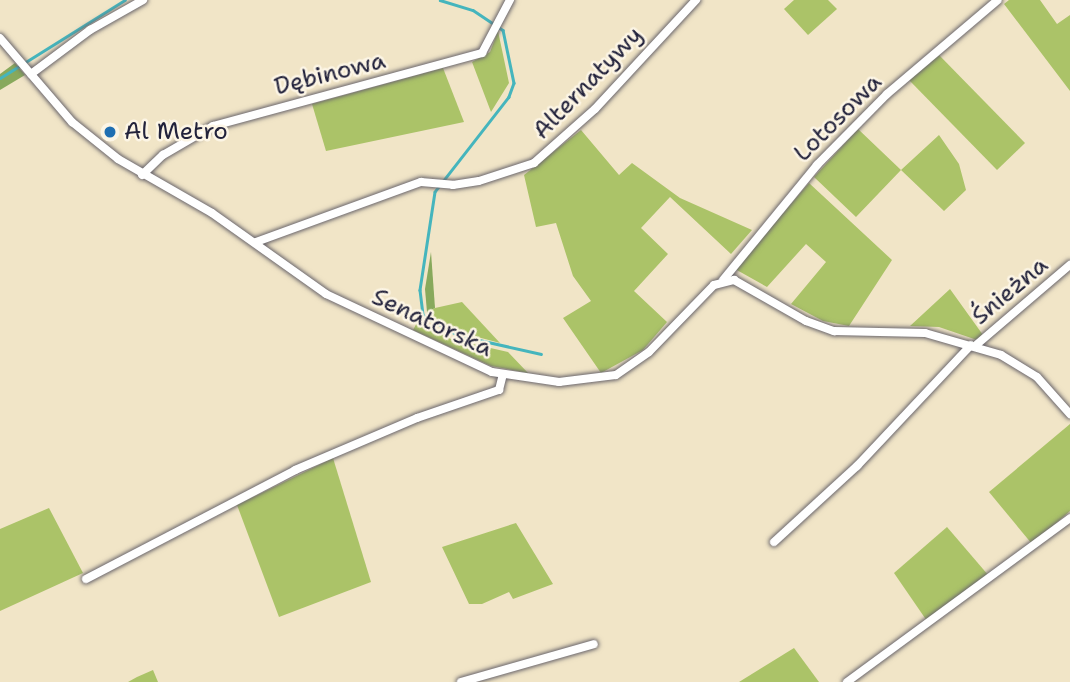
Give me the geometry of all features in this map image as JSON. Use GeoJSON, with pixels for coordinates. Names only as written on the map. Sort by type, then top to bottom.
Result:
{"type":"FeatureCollection","features":[{"type":"Feature","properties":{"kind":"street"},"geometry":{"type":"LineString","coordinates":[[31,74],[90,30],[143,0]]}},
{"type":"Feature","properties":{"kind":"street","name":"Dębinowa"},"geometry":{"type":"LineString","coordinates":[[142,175],[163,155],[213,126],[472,58],[482,53],[510,0]]}},
{"type":"Feature","properties":{"kind":"street","name":"Alternatywy"},"geometry":{"type":"LineString","coordinates":[[256,242],[412,185],[443,185],[518,170],[554,149],[696,0]]}},
{"type":"Feature","properties":{"kind":"street","name":"Lotosowa"},"geometry":{"type":"LineString","coordinates":[[723,280],[773,215],[852,128],[921,63],[998,0]]}},
{"type":"Feature","properties":{"kind":"street","name":"Senatorska"},"geometry":{"type":"LineString","coordinates":[[0,38],[72,122],[142,175],[256,242],[326,294],[462,361],[503,374],[559,382],[616,375],[649,352],[723,280]]}},
{"type":"Feature","properties":{"kind":"street","name":"Śnieżna"},"geometry":{"type":"LineString","coordinates":[[774,542],[857,466],[973,345],[1070,265]]}},
{"type":"Feature","properties":{"kind":"street"},"geometry":{"type":"LineString","coordinates":[[723,280],[743,283],[806,321],[834,331],[925,333],[973,345],[1031,371],[1070,414]]}},
{"type":"Feature","properties":{"kind":"street"},"geometry":{"type":"LineString","coordinates":[[86,579],[295,470],[417,418],[499,390],[503,374]]}},
{"type":"Feature","properties":{"kind":"street"},"geometry":{"type":"LineString","coordinates":[[847,682],[1070,518]]}},
{"type":"Feature","properties":{"kind":"street"},"geometry":{"type":"LineString","coordinates":[[461,682],[594,644]]}},
{"type":"Feature","properties":{"kind":"green space"},"geometry":{"type":"Polygon","coordinates":[[[794,0],[828,0],[837,9],[808,35],[784,9],[794,0]]]}},
{"type":"Feature","properties":{"kind":"green space"},"geometry":{"type":"Polygon","coordinates":[[[1009,0],[1040,0],[1057,24],[1070,15],[1070,91],[1004,4],[1009,0]]]}},
{"type":"Feature","properties":{"kind":"green space"},"geometry":{"type":"Polygon","coordinates":[[[498,31],[509,83],[491,112],[472,62],[490,52],[498,31]]]}},
{"type":"Feature","properties":{"kind":"green space"},"geometry":{"type":"Polygon","coordinates":[[[938,54],[1025,143],[997,170],[909,80],[938,54]]]}},
{"type":"Feature","properties":{"kind":"green space"},"geometry":{"type":"Polygon","coordinates":[[[15,63],[25,75],[0,90],[0,74],[15,63]]]}},
{"type":"Feature","properties":{"kind":"green space"},"geometry":{"type":"Polygon","coordinates":[[[443,68],[464,122],[326,151],[312,104],[443,68]]]}},
{"type":"Feature","properties":{"kind":"green space"},"geometry":{"type":"Polygon","coordinates":[[[858,129],[901,170],[856,217],[814,177],[858,129]]]}},
{"type":"Feature","properties":{"kind":"green space"},"geometry":{"type":"Polygon","coordinates":[[[581,130],[619,175],[632,163],[680,198],[752,230],[731,254],[670,197],[641,228],[668,254],[634,291],[667,322],[643,350],[601,373],[563,318],[591,301],[573,276],[556,223],[536,227],[524,175],[581,130]]]}},
{"type":"Feature","properties":{"kind":"green space"},"geometry":{"type":"Polygon","coordinates":[[[939,135],[959,164],[966,190],[944,211],[901,170],[939,135]]]}},
{"type":"Feature","properties":{"kind":"green space"},"geometry":{"type":"Polygon","coordinates":[[[809,183],[892,260],[849,326],[823,321],[791,304],[826,262],[806,244],[767,287],[735,269],[809,183]]]}},
{"type":"Feature","properties":{"kind":"green space"},"geometry":{"type":"Polygon","coordinates":[[[431,252],[435,308],[427,312],[425,289],[431,252]]]}},
{"type":"Feature","properties":{"kind":"green space"},"geometry":{"type":"Polygon","coordinates":[[[950,289],[983,335],[977,340],[939,327],[910,326],[950,289]]]}},
{"type":"Feature","properties":{"kind":"green space"},"geometry":{"type":"Polygon","coordinates":[[[462,302],[500,343],[451,330],[428,317],[427,312],[435,308],[462,302]]]}},
{"type":"Feature","properties":{"kind":"green space"},"geometry":{"type":"Polygon","coordinates":[[[419,319],[451,339],[508,352],[528,373],[491,366],[413,330],[419,319]]]}},
{"type":"Feature","properties":{"kind":"green space"},"geometry":{"type":"Polygon","coordinates":[[[1070,424],[1070,511],[1032,544],[989,492],[1070,424]]]}},
{"type":"Feature","properties":{"kind":"green space"},"geometry":{"type":"Polygon","coordinates":[[[333,458],[371,582],[279,617],[237,505],[333,458]]]}},
{"type":"Feature","properties":{"kind":"green space"},"geometry":{"type":"Polygon","coordinates":[[[49,508],[83,573],[0,611],[0,529],[49,508]]]}},
{"type":"Feature","properties":{"kind":"green space"},"geometry":{"type":"Polygon","coordinates":[[[516,523],[553,584],[513,599],[509,592],[482,604],[469,604],[442,547],[516,523]]]}},
{"type":"Feature","properties":{"kind":"green space"},"geometry":{"type":"Polygon","coordinates":[[[947,527],[989,576],[927,621],[894,573],[947,527]]]}},
{"type":"Feature","properties":{"kind":"green space"},"geometry":{"type":"Polygon","coordinates":[[[794,648],[819,682],[739,682],[794,648]]]}},
{"type":"Feature","properties":{"kind":"green space"},"geometry":{"type":"Polygon","coordinates":[[[153,670],[158,682],[128,682],[137,677],[153,670]]]}},
{"type":"Feature","properties":{"kind":"waterway"},"geometry":{"type":"LineString","coordinates":[[0,78],[125,0]]}},
{"type":"Feature","properties":{"kind":"waterway"},"geometry":{"type":"LineString","coordinates":[[440,0],[473,10],[503,30],[514,83],[509,97],[435,192],[420,290],[423,315],[457,335],[541,354]]}},
{"type":"Feature","properties":{"kind":"place","name":"Al Metro"},"geometry":{"type":"Point","coordinates":[110,132]}}]}
